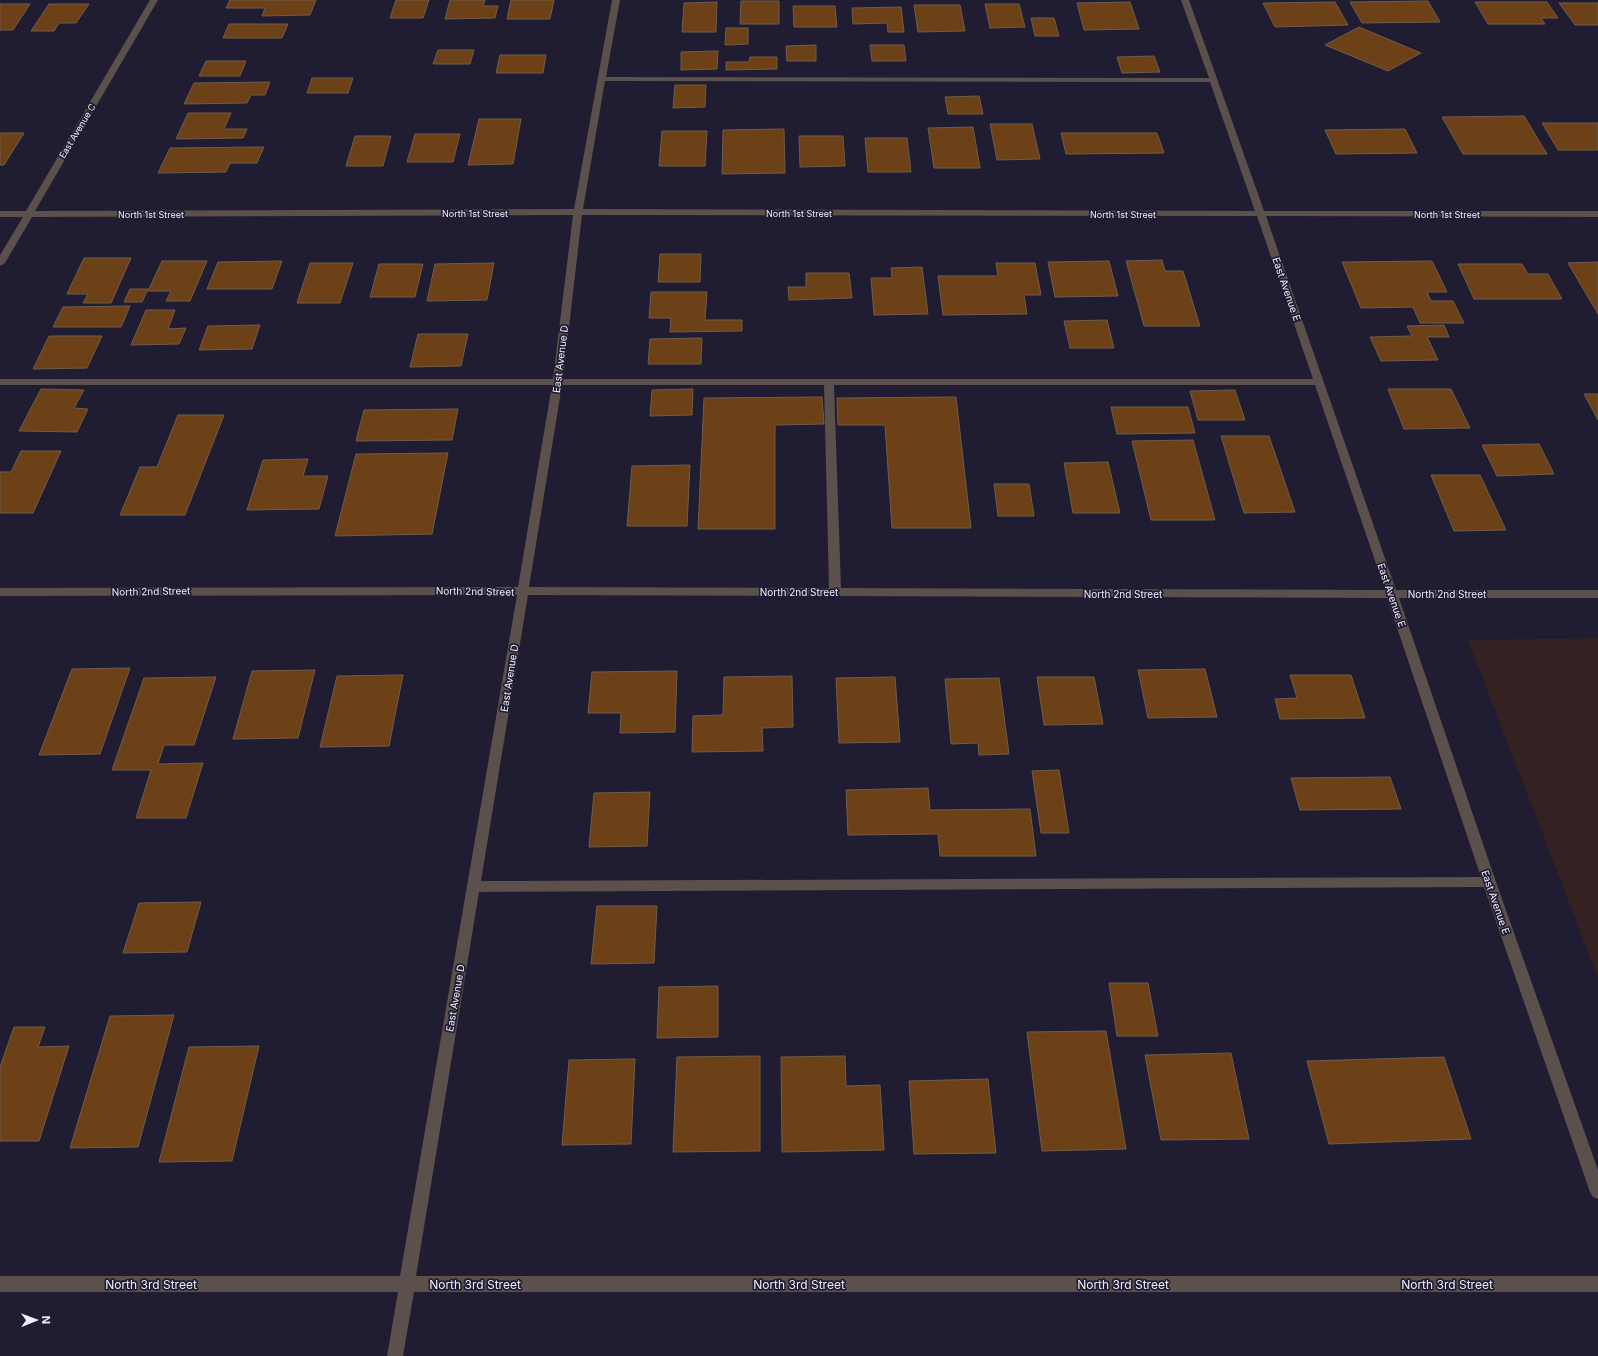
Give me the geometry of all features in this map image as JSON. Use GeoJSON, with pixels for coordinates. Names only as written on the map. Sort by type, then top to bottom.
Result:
{"type":"FeatureCollection","features":[{"type":"Feature","properties":{"kind":"street","name":"East Avenue C"},"geometry":{"type":"LineString","coordinates":[[0,263],[154,0]]}},
{"type":"Feature","properties":{"kind":"street","name":"East Avenue D"},"geometry":{"type":"LineString","coordinates":[[395,1356],[558,381],[578,212],[616,0]]}},
{"type":"Feature","properties":{"kind":"street","name":"East Avenue E"},"geometry":{"type":"LineString","coordinates":[[1185,0],[1261,214],[1392,594],[1489,882],[1598,1192]]}},
{"type":"Feature","properties":{"kind":"street"},"geometry":{"type":"LineString","coordinates":[[603,79],[1213,80]]}},
{"type":"Feature","properties":{"kind":"street","name":"North 1st Street"},"geometry":{"type":"LineString","coordinates":[[0,214],[578,212],[1598,214]]}},
{"type":"Feature","properties":{"kind":"street"},"geometry":{"type":"LineString","coordinates":[[0,382],[1318,382]]}},
{"type":"Feature","properties":{"kind":"street"},"geometry":{"type":"LineString","coordinates":[[829,382],[835,593]]}},
{"type":"Feature","properties":{"kind":"street","name":"North 2nd Street"},"geometry":{"type":"LineString","coordinates":[[0,592],[271,589],[523,592],[1598,594]]}},
{"type":"Feature","properties":{"kind":"street"},"geometry":{"type":"LineString","coordinates":[[474,887],[1489,882]]}},
{"type":"Feature","properties":{"kind":"street","name":"North 3rd Street"},"geometry":{"type":"LineString","coordinates":[[0,1284],[1598,1284]]}},
{"type":"Feature","properties":{"kind":"shaded area"},"geometry":{"type":"Polygon","coordinates":[[[1598,638],[1598,978],[1468,640],[1598,638]]]}},
{"type":"Feature","properties":{"kind":"building"},"geometry":{"type":"Polygon","coordinates":[[[230,0],[316,0],[310,15],[262,16],[265,8],[226,8],[230,0]]]}},
{"type":"Feature","properties":{"kind":"building"},"geometry":{"type":"Polygon","coordinates":[[[396,0],[429,0],[423,18],[390,18],[396,0]]]}},
{"type":"Feature","properties":{"kind":"building"},"geometry":{"type":"Polygon","coordinates":[[[450,0],[485,0],[483,6],[498,6],[495,18],[445,19],[450,0]]]}},
{"type":"Feature","properties":{"kind":"building"},"geometry":{"type":"Polygon","coordinates":[[[511,0],[554,0],[550,19],[507,19],[511,0]]]}},
{"type":"Feature","properties":{"kind":"building"},"geometry":{"type":"Polygon","coordinates":[[[741,1],[779,1],[779,24],[740,24],[741,1]]]}},
{"type":"Feature","properties":{"kind":"building"},"geometry":{"type":"Polygon","coordinates":[[[1428,1],[1440,22],[1362,23],[1350,2],[1428,1]]]}},
{"type":"Feature","properties":{"kind":"building"},"geometry":{"type":"Polygon","coordinates":[[[717,2],[716,32],[682,32],[684,3],[717,2]]]}},
{"type":"Feature","properties":{"kind":"building"},"geometry":{"type":"Polygon","coordinates":[[[1130,2],[1139,29],[1084,30],[1077,3],[1130,2]]]}},
{"type":"Feature","properties":{"kind":"building"},"geometry":{"type":"Polygon","coordinates":[[[1335,2],[1348,25],[1275,27],[1263,3],[1335,2]]]}},
{"type":"Feature","properties":{"kind":"building"},"geometry":{"type":"Polygon","coordinates":[[[1475,2],[1547,2],[1558,18],[1541,18],[1545,24],[1488,24],[1475,2]]]}},
{"type":"Feature","properties":{"kind":"building"},"geometry":{"type":"Polygon","coordinates":[[[1559,3],[1598,3],[1598,25],[1575,25],[1559,3]]]}},
{"type":"Feature","properties":{"kind":"building"},"geometry":{"type":"Polygon","coordinates":[[[0,4],[30,4],[13,30],[0,30],[0,4]]]}},
{"type":"Feature","properties":{"kind":"building"},"geometry":{"type":"Polygon","coordinates":[[[49,4],[89,4],[76,23],[59,23],[54,31],[31,31],[49,4]]]}},
{"type":"Feature","properties":{"kind":"building"},"geometry":{"type":"Polygon","coordinates":[[[985,4],[1019,4],[1025,27],[990,28],[985,4]]]}},
{"type":"Feature","properties":{"kind":"building"},"geometry":{"type":"Polygon","coordinates":[[[914,5],[960,5],[965,31],[918,32],[914,5]]]}},
{"type":"Feature","properties":{"kind":"building"},"geometry":{"type":"Polygon","coordinates":[[[793,6],[835,6],[837,27],[794,27],[793,6]]]}},
{"type":"Feature","properties":{"kind":"building"},"geometry":{"type":"Polygon","coordinates":[[[901,7],[904,32],[888,32],[887,23],[853,24],[852,8],[901,7]]]}},
{"type":"Feature","properties":{"kind":"building"},"geometry":{"type":"Polygon","coordinates":[[[1031,18],[1054,18],[1059,36],[1035,36],[1031,18]]]}},
{"type":"Feature","properties":{"kind":"building"},"geometry":{"type":"Polygon","coordinates":[[[229,24],[288,24],[282,38],[223,38],[229,24]]]}},
{"type":"Feature","properties":{"kind":"building"},"geometry":{"type":"Polygon","coordinates":[[[1359,27],[1421,53],[1388,71],[1325,45],[1359,27]]]}},
{"type":"Feature","properties":{"kind":"building"},"geometry":{"type":"Polygon","coordinates":[[[726,28],[748,28],[748,44],[725,45],[726,28]]]}},
{"type":"Feature","properties":{"kind":"building"},"geometry":{"type":"Polygon","coordinates":[[[816,45],[816,61],[787,61],[786,46],[816,45]]]}},
{"type":"Feature","properties":{"kind":"building"},"geometry":{"type":"Polygon","coordinates":[[[870,45],[904,45],[906,61],[872,61],[870,45]]]}},
{"type":"Feature","properties":{"kind":"building"},"geometry":{"type":"Polygon","coordinates":[[[438,50],[474,50],[470,64],[433,64],[438,50]]]}},
{"type":"Feature","properties":{"kind":"building"},"geometry":{"type":"Polygon","coordinates":[[[718,51],[717,69],[681,70],[681,52],[718,51]]]}},
{"type":"Feature","properties":{"kind":"building"},"geometry":{"type":"Polygon","coordinates":[[[500,55],[546,55],[543,73],[496,73],[500,55]]]}},
{"type":"Feature","properties":{"kind":"building"},"geometry":{"type":"Polygon","coordinates":[[[1154,56],[1160,72],[1122,73],[1117,57],[1154,56]]]}},
{"type":"Feature","properties":{"kind":"building"},"geometry":{"type":"Polygon","coordinates":[[[750,57],[777,57],[777,69],[726,70],[726,62],[749,62],[750,57]]]}},
{"type":"Feature","properties":{"kind":"building"},"geometry":{"type":"Polygon","coordinates":[[[206,61],[246,61],[240,76],[199,76],[206,61]]]}},
{"type":"Feature","properties":{"kind":"building"},"geometry":{"type":"Polygon","coordinates":[[[312,78],[353,78],[348,93],[307,93],[312,78]]]}},
{"type":"Feature","properties":{"kind":"building"},"geometry":{"type":"Polygon","coordinates":[[[270,82],[265,95],[251,95],[247,103],[184,104],[194,83],[270,82]]]}},
{"type":"Feature","properties":{"kind":"building"},"geometry":{"type":"Polygon","coordinates":[[[675,85],[706,85],[705,107],[673,108],[675,85]]]}},
{"type":"Feature","properties":{"kind":"building"},"geometry":{"type":"Polygon","coordinates":[[[979,96],[983,114],[948,114],[945,97],[979,96]]]}},
{"type":"Feature","properties":{"kind":"building"},"geometry":{"type":"Polygon","coordinates":[[[188,113],[231,113],[224,129],[247,129],[243,138],[176,139],[188,113]]]}},
{"type":"Feature","properties":{"kind":"building"},"geometry":{"type":"Polygon","coordinates":[[[1524,116],[1547,154],[1463,154],[1442,117],[1524,116]]]}},
{"type":"Feature","properties":{"kind":"building"},"geometry":{"type":"Polygon","coordinates":[[[479,119],[521,119],[513,164],[468,165],[479,119]]]}},
{"type":"Feature","properties":{"kind":"building"},"geometry":{"type":"Polygon","coordinates":[[[1542,123],[1598,123],[1598,150],[1558,150],[1542,123]]]}},
{"type":"Feature","properties":{"kind":"building"},"geometry":{"type":"Polygon","coordinates":[[[990,124],[1032,124],[1040,159],[997,160],[990,124]]]}},
{"type":"Feature","properties":{"kind":"building"},"geometry":{"type":"Polygon","coordinates":[[[973,127],[980,168],[934,168],[928,128],[973,127]]]}},
{"type":"Feature","properties":{"kind":"building"},"geometry":{"type":"Polygon","coordinates":[[[784,129],[785,173],[722,174],[723,130],[784,129]]]}},
{"type":"Feature","properties":{"kind":"building"},"geometry":{"type":"Polygon","coordinates":[[[1405,129],[1417,153],[1336,154],[1325,130],[1405,129]]]}},
{"type":"Feature","properties":{"kind":"building"},"geometry":{"type":"Polygon","coordinates":[[[662,131],[707,131],[705,166],[659,166],[662,131]]]}},
{"type":"Feature","properties":{"kind":"building"},"geometry":{"type":"Polygon","coordinates":[[[0,133],[24,133],[4,165],[0,165],[0,133]]]}},
{"type":"Feature","properties":{"kind":"building"},"geometry":{"type":"Polygon","coordinates":[[[1061,133],[1157,133],[1164,153],[1066,154],[1061,133]]]}},
{"type":"Feature","properties":{"kind":"building"},"geometry":{"type":"Polygon","coordinates":[[[415,134],[460,134],[453,162],[407,162],[415,134]]]}},
{"type":"Feature","properties":{"kind":"building"},"geometry":{"type":"Polygon","coordinates":[[[355,136],[391,136],[383,166],[346,166],[355,136]]]}},
{"type":"Feature","properties":{"kind":"building"},"geometry":{"type":"Polygon","coordinates":[[[799,136],[843,136],[845,166],[800,167],[799,136]]]}},
{"type":"Feature","properties":{"kind":"building"},"geometry":{"type":"Polygon","coordinates":[[[865,138],[907,138],[911,172],[868,172],[865,138]]]}},
{"type":"Feature","properties":{"kind":"building"},"geometry":{"type":"Polygon","coordinates":[[[264,147],[257,163],[230,163],[226,172],[158,173],[170,148],[264,147]]]}},
{"type":"Feature","properties":{"kind":"building"},"geometry":{"type":"Polygon","coordinates":[[[660,254],[701,254],[700,282],[658,282],[660,254]]]}},
{"type":"Feature","properties":{"kind":"building"},"geometry":{"type":"Polygon","coordinates":[[[84,258],[131,258],[111,303],[83,303],[88,294],[67,294],[84,258]]]}},
{"type":"Feature","properties":{"kind":"building"},"geometry":{"type":"Polygon","coordinates":[[[1162,260],[1165,271],[1183,271],[1200,326],[1144,326],[1126,261],[1162,260]]]}},
{"type":"Feature","properties":{"kind":"building"},"geometry":{"type":"Polygon","coordinates":[[[162,261],[207,261],[190,301],[166,301],[171,291],[147,291],[142,302],[124,302],[130,289],[149,289],[162,261]]]}},
{"type":"Feature","properties":{"kind":"building"},"geometry":{"type":"Polygon","coordinates":[[[282,261],[272,289],[207,289],[218,262],[282,261]]]}},
{"type":"Feature","properties":{"kind":"building"},"geometry":{"type":"Polygon","coordinates":[[[1109,261],[1118,296],[1055,297],[1048,262],[1109,261]]]}},
{"type":"Feature","properties":{"kind":"building"},"geometry":{"type":"Polygon","coordinates":[[[1432,261],[1447,292],[1427,292],[1431,301],[1453,301],[1464,323],[1420,323],[1413,307],[1361,308],[1342,262],[1432,261]]]}},
{"type":"Feature","properties":{"kind":"building"},"geometry":{"type":"Polygon","coordinates":[[[1598,262],[1598,314],[1568,263],[1598,262]]]}},
{"type":"Feature","properties":{"kind":"building"},"geometry":{"type":"Polygon","coordinates":[[[310,263],[353,263],[340,303],[297,303],[310,263]]]}},
{"type":"Feature","properties":{"kind":"building"},"geometry":{"type":"Polygon","coordinates":[[[494,263],[487,300],[427,301],[435,264],[494,263]]]}},
{"type":"Feature","properties":{"kind":"building"},"geometry":{"type":"Polygon","coordinates":[[[996,263],[1035,263],[1041,295],[1024,295],[1027,314],[943,315],[938,276],[998,276],[996,263]]]}},
{"type":"Feature","properties":{"kind":"building"},"geometry":{"type":"Polygon","coordinates":[[[379,264],[423,264],[415,297],[370,297],[379,264]]]}},
{"type":"Feature","properties":{"kind":"building"},"geometry":{"type":"Polygon","coordinates":[[[1458,264],[1522,264],[1528,274],[1548,274],[1562,299],[1474,299],[1458,264]]]}},
{"type":"Feature","properties":{"kind":"building"},"geometry":{"type":"Polygon","coordinates":[[[922,267],[928,314],[874,315],[871,278],[892,278],[891,268],[922,267]]]}},
{"type":"Feature","properties":{"kind":"building"},"geometry":{"type":"Polygon","coordinates":[[[806,273],[849,273],[852,298],[789,300],[788,287],[806,287],[806,273]]]}},
{"type":"Feature","properties":{"kind":"building"},"geometry":{"type":"Polygon","coordinates":[[[651,292],[707,292],[705,320],[742,320],[742,331],[670,332],[671,318],[649,318],[651,292]]]}},
{"type":"Feature","properties":{"kind":"building"},"geometry":{"type":"Polygon","coordinates":[[[130,306],[121,327],[53,327],[63,307],[130,306]]]}},
{"type":"Feature","properties":{"kind":"building"},"geometry":{"type":"Polygon","coordinates":[[[146,310],[175,310],[168,329],[186,328],[179,344],[131,345],[146,310]]]}},
{"type":"Feature","properties":{"kind":"building"},"geometry":{"type":"Polygon","coordinates":[[[1107,320],[1114,348],[1070,348],[1064,321],[1107,320]]]}},
{"type":"Feature","properties":{"kind":"building"},"geometry":{"type":"Polygon","coordinates":[[[260,325],[252,349],[199,350],[208,326],[260,325]]]}},
{"type":"Feature","properties":{"kind":"building"},"geometry":{"type":"Polygon","coordinates":[[[1444,325],[1449,337],[1427,337],[1438,360],[1381,361],[1370,337],[1412,336],[1407,326],[1444,325]]]}},
{"type":"Feature","properties":{"kind":"building"},"geometry":{"type":"Polygon","coordinates":[[[418,334],[468,334],[461,366],[410,367],[418,334]]]}},
{"type":"Feature","properties":{"kind":"building"},"geometry":{"type":"Polygon","coordinates":[[[49,336],[102,336],[87,368],[33,369],[49,336]]]}},
{"type":"Feature","properties":{"kind":"building"},"geometry":{"type":"Polygon","coordinates":[[[702,338],[701,364],[648,364],[650,339],[702,338]]]}},
{"type":"Feature","properties":{"kind":"building"},"geometry":{"type":"Polygon","coordinates":[[[41,389],[84,390],[74,408],[88,409],[77,432],[19,431],[41,389]]]}},
{"type":"Feature","properties":{"kind":"building"},"geometry":{"type":"Polygon","coordinates":[[[693,389],[692,415],[650,416],[652,390],[693,389]]]}},
{"type":"Feature","properties":{"kind":"building"},"geometry":{"type":"Polygon","coordinates":[[[1388,389],[1451,389],[1470,428],[1404,429],[1388,389]]]}},
{"type":"Feature","properties":{"kind":"building"},"geometry":{"type":"Polygon","coordinates":[[[1235,390],[1245,420],[1198,420],[1190,391],[1235,390]]]}},
{"type":"Feature","properties":{"kind":"building"},"geometry":{"type":"Polygon","coordinates":[[[1584,394],[1598,394],[1598,420],[1584,394]]]}},
{"type":"Feature","properties":{"kind":"building"},"geometry":{"type":"Polygon","coordinates":[[[822,397],[824,424],[775,425],[775,529],[698,529],[704,398],[822,397]]]}},
{"type":"Feature","properties":{"kind":"building"},"geometry":{"type":"Polygon","coordinates":[[[956,397],[971,528],[892,528],[885,425],[838,425],[837,398],[956,397]]]}},
{"type":"Feature","properties":{"kind":"building"},"geometry":{"type":"Polygon","coordinates":[[[1111,407],[1188,407],[1195,433],[1117,434],[1111,407]]]}},
{"type":"Feature","properties":{"kind":"building"},"geometry":{"type":"Polygon","coordinates":[[[458,409],[452,440],[356,441],[364,410],[458,409]]]}},
{"type":"Feature","properties":{"kind":"building"},"geometry":{"type":"Polygon","coordinates":[[[178,415],[224,415],[185,515],[120,515],[140,467],[157,467],[178,415]]]}},
{"type":"Feature","properties":{"kind":"building"},"geometry":{"type":"Polygon","coordinates":[[[1221,436],[1269,436],[1295,512],[1244,513],[1221,436]]]}},
{"type":"Feature","properties":{"kind":"building"},"geometry":{"type":"Polygon","coordinates":[[[1193,440],[1215,520],[1151,520],[1132,441],[1193,440]]]}},
{"type":"Feature","properties":{"kind":"building"},"geometry":{"type":"Polygon","coordinates":[[[1539,444],[1554,474],[1497,476],[1482,445],[1539,444]]]}},
{"type":"Feature","properties":{"kind":"building"},"geometry":{"type":"Polygon","coordinates":[[[21,451],[61,451],[33,513],[0,513],[0,472],[11,472],[21,451]]]}},
{"type":"Feature","properties":{"kind":"building"},"geometry":{"type":"Polygon","coordinates":[[[448,453],[432,534],[335,536],[356,454],[448,453]]]}},
{"type":"Feature","properties":{"kind":"building"},"geometry":{"type":"Polygon","coordinates":[[[308,459],[303,476],[328,476],[319,509],[247,510],[263,460],[308,459]]]}},
{"type":"Feature","properties":{"kind":"building"},"geometry":{"type":"Polygon","coordinates":[[[1108,462],[1120,513],[1073,513],[1064,463],[1108,462]]]}},
{"type":"Feature","properties":{"kind":"building"},"geometry":{"type":"Polygon","coordinates":[[[690,465],[687,526],[627,526],[632,466],[690,465]]]}},
{"type":"Feature","properties":{"kind":"building"},"geometry":{"type":"Polygon","coordinates":[[[1431,475],[1480,475],[1506,530],[1454,531],[1431,475]]]}},
{"type":"Feature","properties":{"kind":"building"},"geometry":{"type":"Polygon","coordinates":[[[994,484],[1029,484],[1034,516],[998,516],[994,484]]]}},
{"type":"Feature","properties":{"kind":"building"},"geometry":{"type":"Polygon","coordinates":[[[130,668],[100,754],[39,755],[72,669],[130,668]]]}},
{"type":"Feature","properties":{"kind":"building"},"geometry":{"type":"Polygon","coordinates":[[[1205,669],[1217,717],[1148,718],[1138,670],[1205,669]]]}},
{"type":"Feature","properties":{"kind":"building"},"geometry":{"type":"Polygon","coordinates":[[[315,670],[298,738],[233,739],[252,671],[315,670]]]}},
{"type":"Feature","properties":{"kind":"building"},"geometry":{"type":"Polygon","coordinates":[[[677,671],[675,732],[620,733],[621,713],[588,713],[592,672],[677,671]]]}},
{"type":"Feature","properties":{"kind":"building"},"geometry":{"type":"Polygon","coordinates":[[[403,675],[389,746],[320,747],[337,676],[403,675]]]}},
{"type":"Feature","properties":{"kind":"building"},"geometry":{"type":"Polygon","coordinates":[[[1290,675],[1351,675],[1365,718],[1280,719],[1275,699],[1297,698],[1290,675]]]}},
{"type":"Feature","properties":{"kind":"building"},"geometry":{"type":"Polygon","coordinates":[[[792,676],[793,727],[762,728],[763,751],[692,752],[693,716],[723,715],[724,677],[792,676]]]}},
{"type":"Feature","properties":{"kind":"building"},"geometry":{"type":"Polygon","coordinates":[[[216,677],[194,745],[164,745],[158,764],[203,763],[186,818],[136,818],[151,770],[112,770],[144,678],[216,677]]]}},
{"type":"Feature","properties":{"kind":"building"},"geometry":{"type":"Polygon","coordinates":[[[895,677],[900,742],[839,743],[836,678],[895,677]]]}},
{"type":"Feature","properties":{"kind":"building"},"geometry":{"type":"Polygon","coordinates":[[[1037,677],[1094,677],[1103,724],[1044,725],[1037,677]]]}},
{"type":"Feature","properties":{"kind":"building"},"geometry":{"type":"Polygon","coordinates":[[[999,678],[1009,754],[979,755],[978,743],[951,744],[945,679],[999,678]]]}},
{"type":"Feature","properties":{"kind":"building"},"geometry":{"type":"Polygon","coordinates":[[[1059,770],[1069,833],[1041,833],[1032,771],[1059,770]]]}},
{"type":"Feature","properties":{"kind":"building"},"geometry":{"type":"Polygon","coordinates":[[[1390,777],[1401,809],[1300,810],[1291,778],[1390,777]]]}},
{"type":"Feature","properties":{"kind":"building"},"geometry":{"type":"Polygon","coordinates":[[[928,788],[930,810],[1030,809],[1036,856],[940,856],[938,834],[848,835],[846,790],[928,788]]]}},
{"type":"Feature","properties":{"kind":"building"},"geometry":{"type":"Polygon","coordinates":[[[650,792],[647,846],[589,847],[594,793],[650,792]]]}},
{"type":"Feature","properties":{"kind":"building"},"geometry":{"type":"Polygon","coordinates":[[[201,902],[187,952],[123,953],[139,903],[201,902]]]}},
{"type":"Feature","properties":{"kind":"building"},"geometry":{"type":"Polygon","coordinates":[[[597,906],[657,906],[654,963],[591,964],[597,906]]]}},
{"type":"Feature","properties":{"kind":"building"},"geometry":{"type":"Polygon","coordinates":[[[1109,983],[1148,983],[1158,1036],[1117,1036],[1109,983]]]}},
{"type":"Feature","properties":{"kind":"building"},"geometry":{"type":"Polygon","coordinates":[[[718,986],[718,1037],[657,1038],[659,987],[718,986]]]}},
{"type":"Feature","properties":{"kind":"building"},"geometry":{"type":"Polygon","coordinates":[[[174,1015],[138,1147],[70,1148],[110,1016],[174,1015]]]}},
{"type":"Feature","properties":{"kind":"building"},"geometry":{"type":"Polygon","coordinates":[[[14,1027],[45,1027],[38,1047],[69,1046],[39,1141],[0,1141],[0,1067],[14,1027]]]}},
{"type":"Feature","properties":{"kind":"building"},"geometry":{"type":"Polygon","coordinates":[[[1106,1031],[1126,1149],[1042,1151],[1027,1032],[1106,1031]]]}},
{"type":"Feature","properties":{"kind":"building"},"geometry":{"type":"Polygon","coordinates":[[[259,1046],[232,1161],[159,1162],[189,1047],[259,1046]]]}},
{"type":"Feature","properties":{"kind":"building"},"geometry":{"type":"Polygon","coordinates":[[[1231,1053],[1249,1139],[1161,1140],[1145,1055],[1231,1053]]]}},
{"type":"Feature","properties":{"kind":"building"},"geometry":{"type":"Polygon","coordinates":[[[760,1056],[760,1151],[673,1152],[677,1057],[760,1056]]]}},
{"type":"Feature","properties":{"kind":"building"},"geometry":{"type":"Polygon","coordinates":[[[845,1056],[846,1086],[880,1085],[884,1150],[782,1152],[781,1057],[845,1056]]]}},
{"type":"Feature","properties":{"kind":"building"},"geometry":{"type":"Polygon","coordinates":[[[1444,1057],[1471,1139],[1329,1144],[1307,1061],[1444,1057]]]}},
{"type":"Feature","properties":{"kind":"building"},"geometry":{"type":"Polygon","coordinates":[[[635,1059],[631,1144],[562,1145],[569,1060],[635,1059]]]}},
{"type":"Feature","properties":{"kind":"building"},"geometry":{"type":"Polygon","coordinates":[[[988,1079],[996,1153],[914,1154],[909,1081],[988,1079]]]}}]}
